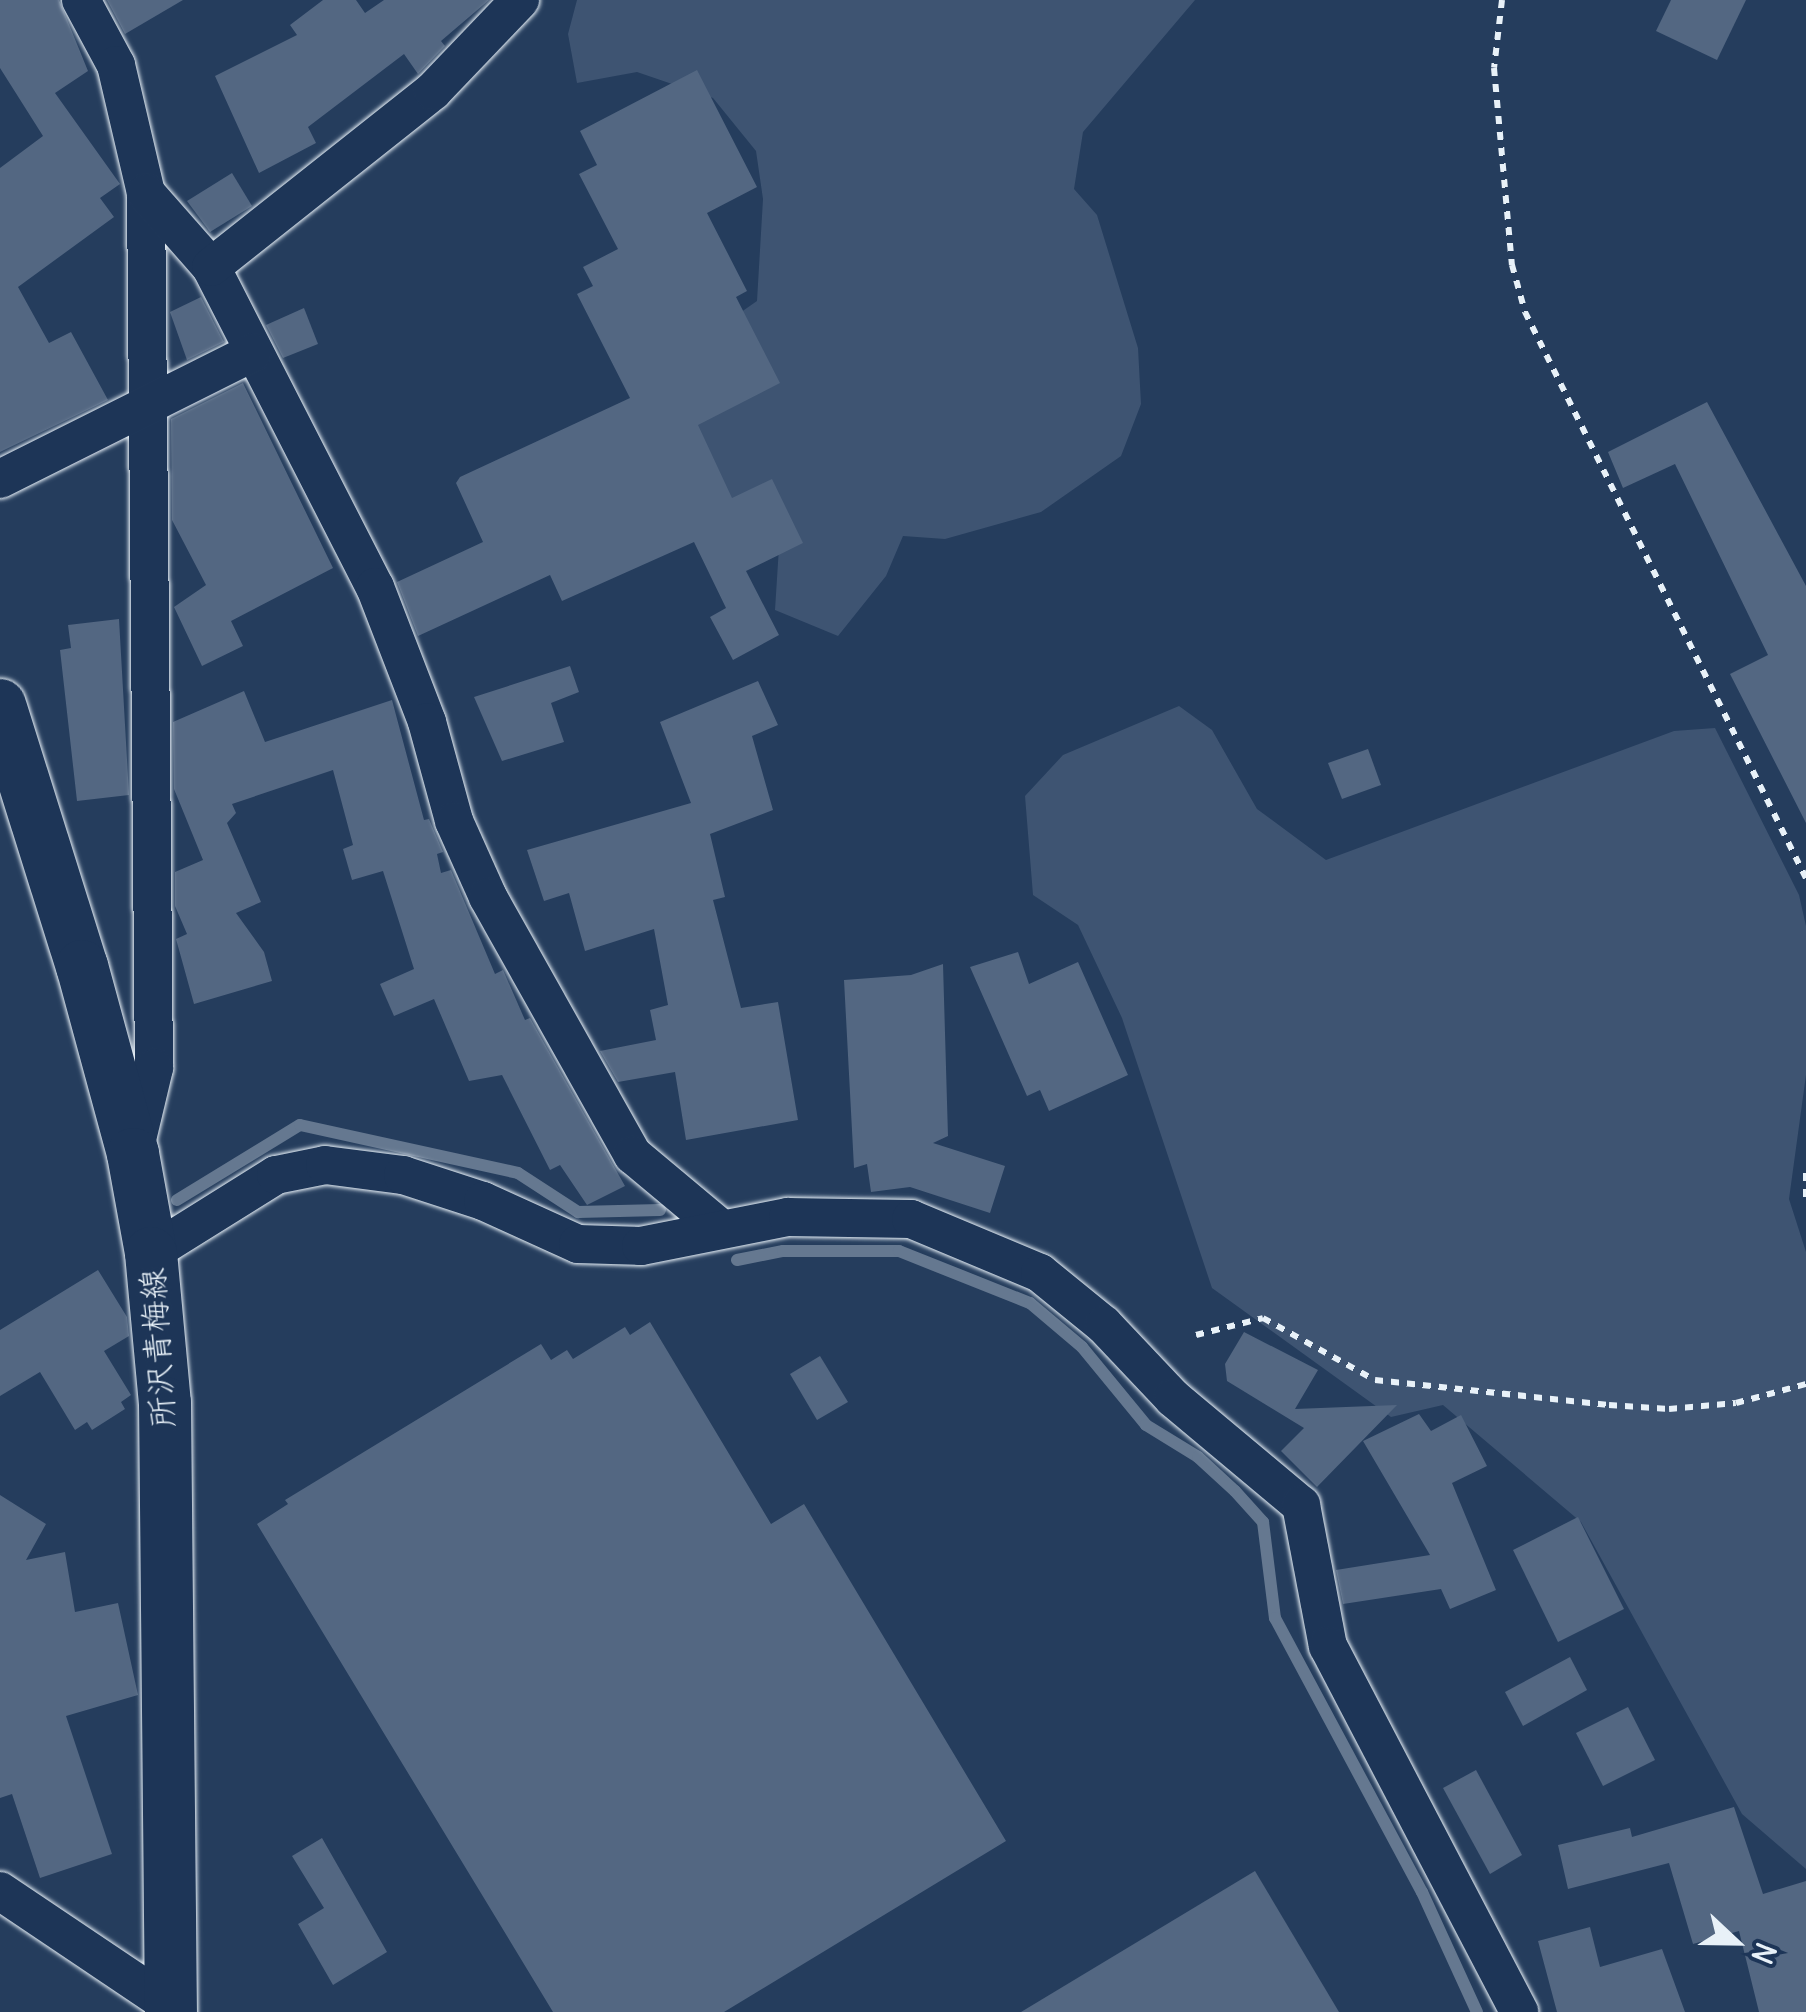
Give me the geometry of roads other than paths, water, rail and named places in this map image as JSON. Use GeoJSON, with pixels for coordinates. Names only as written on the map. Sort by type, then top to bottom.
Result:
{"type":"FeatureCollection","features":[{"type":"Feature","properties":{"kind":"main road","name":"所沢青梅線"},"geometry":{"type":"LineString","coordinates":[[5,733],[133,1154],[151,1253],[166,1404],[171,2009]]}},
{"type":"Feature","properties":{"kind":"street"},"geometry":{"type":"LineString","coordinates":[[81,0],[116,65],[146,193],[154,1068],[133,1154]]}},
{"type":"Feature","properties":{"kind":"street"},"geometry":{"type":"LineString","coordinates":[[211,267],[433,90],[520,0]]}},
{"type":"Feature","properties":{"kind":"street"},"geometry":{"type":"LineString","coordinates":[[146,193],[211,267],[375,587],[427,722],[454,821],[488,897],[633,1154],[719,1227]]}},
{"type":"Feature","properties":{"kind":"street"},"geometry":{"type":"LineString","coordinates":[[0,478],[148,409],[252,353]]}},
{"type":"Feature","properties":{"kind":"street"},"geometry":{"type":"LineString","coordinates":[[151,1253],[276,1176],[325,1165],[402,1175],[578,1244],[641,1246],[719,1227],[788,1217],[911,1218],[1040,1273],[1104,1325],[1174,1398],[1301,1505],[1328,1646],[1519,2012]]}},
{"type":"Feature","properties":{"kind":"street"},"geometry":{"type":"LineString","coordinates":[[0,1892],[171,2009]]}},
{"type":"Feature","properties":{"kind":"waterway"},"geometry":{"type":"LineString","coordinates":[[177,1200],[300,1125],[518,1173],[578,1212],[660,1210]]}},
{"type":"Feature","properties":{"kind":"waterway"},"geometry":{"type":"LineString","coordinates":[[737,1260],[783,1251],[899,1251],[1030,1303],[1082,1347],[1146,1425],[1198,1457],[1235,1491],[1263,1522],[1275,1618],[1422,1892],[1477,2012]]}}]}
